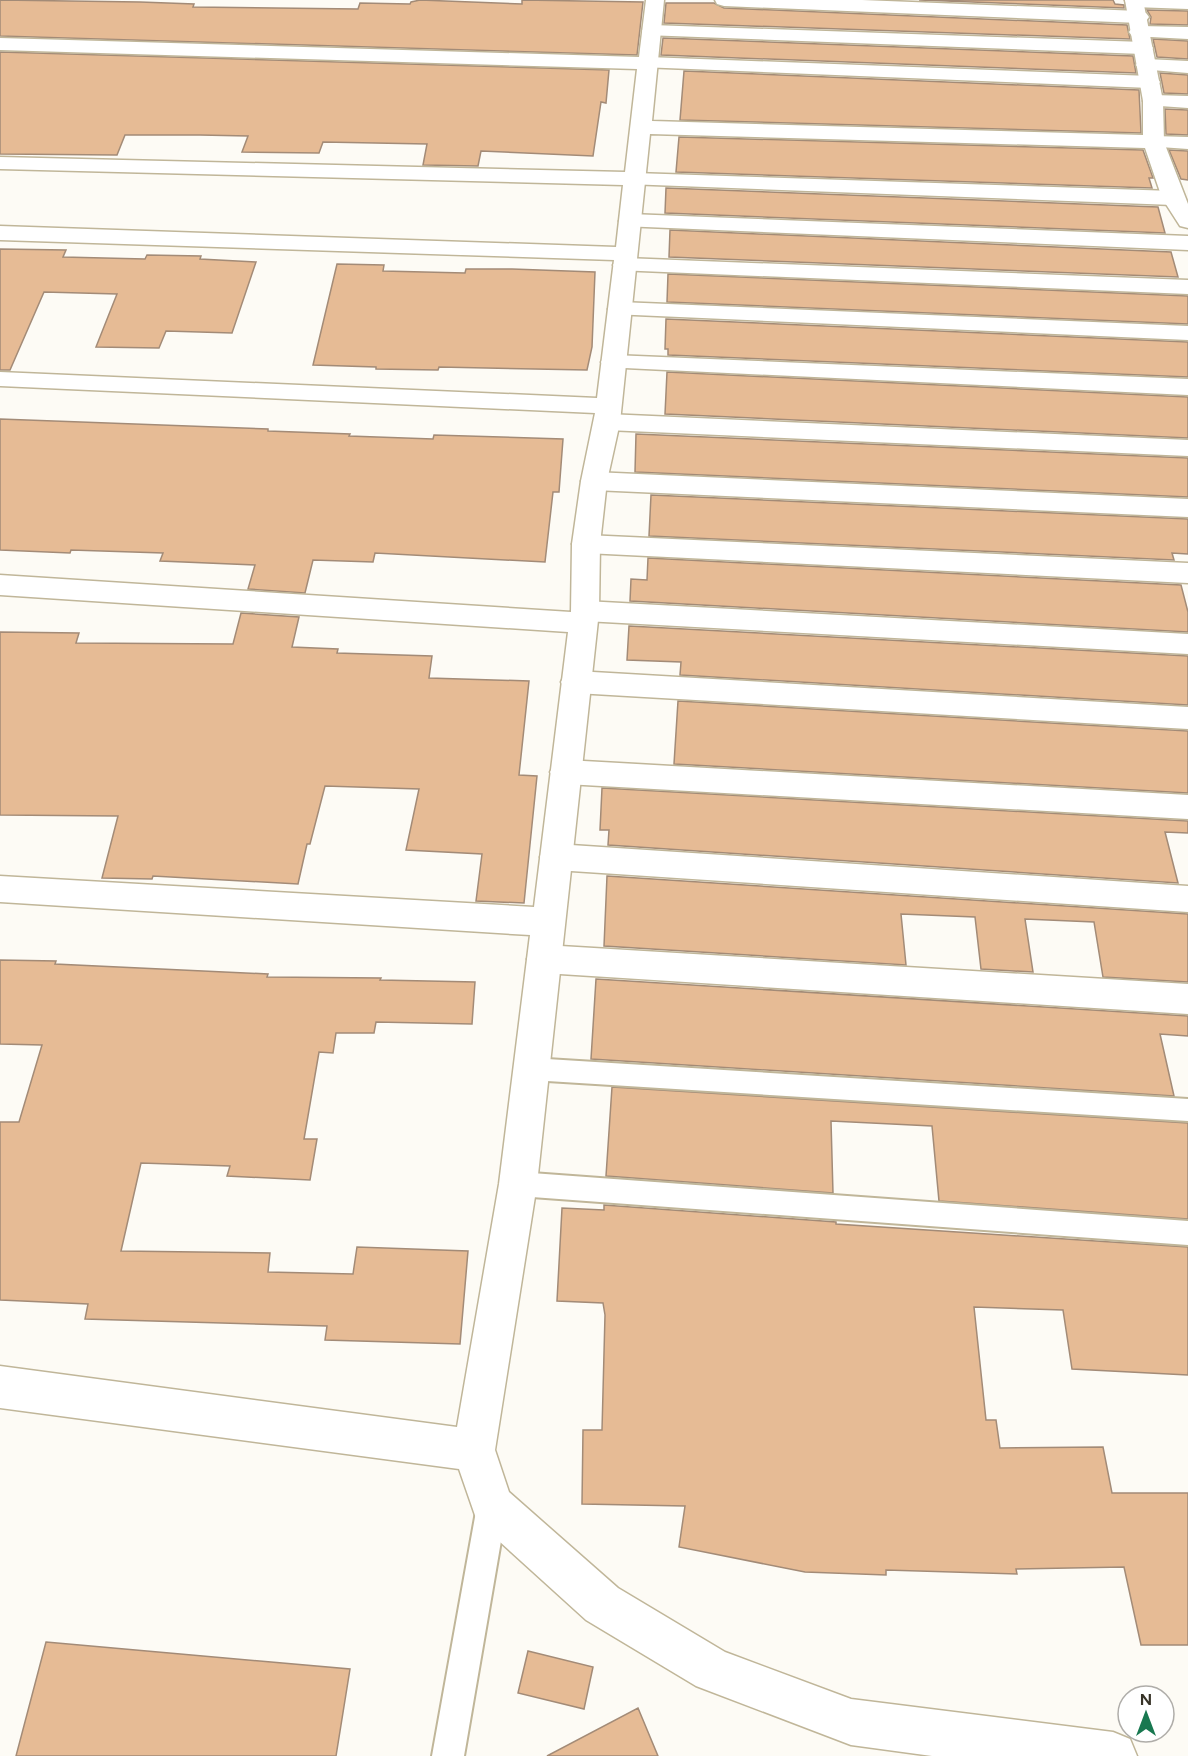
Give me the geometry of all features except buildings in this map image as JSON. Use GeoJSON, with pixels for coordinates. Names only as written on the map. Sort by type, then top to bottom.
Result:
{"type":"FeatureCollection","features":[{"type":"Feature","properties":{"kind":"street"},"geometry":{"type":"LineString","coordinates":[[656,0],[639,127],[607,414],[594,481],[586,544],[584,617],[518,1184],[474,1450],[492,1506],[602,1604],[712,1670],[851,1722],[1113,1756]]}},
{"type":"Feature","properties":{"kind":"street"},"geometry":{"type":"LineString","coordinates":[[724,0],[1142,43],[1188,67]]}},
{"type":"Feature","properties":{"kind":"street"},"geometry":{"type":"LineString","coordinates":[[652,31],[1142,43],[1188,3]]}},
{"type":"Feature","properties":{"kind":"street"},"geometry":{"type":"LineString","coordinates":[[0,45],[648,63],[1142,43],[1188,33]]}},
{"type":"Feature","properties":{"kind":"street"},"geometry":{"type":"LineString","coordinates":[[1142,43],[1188,102]]}},
{"type":"Feature","properties":{"kind":"street"},"geometry":{"type":"LineString","coordinates":[[1142,43],[1153,142],[1176,186],[1188,221]]}},
{"type":"Feature","properties":{"kind":"street"},"geometry":{"type":"LineString","coordinates":[[639,127],[1188,143]]}},
{"type":"Feature","properties":{"kind":"street"},"geometry":{"type":"LineString","coordinates":[[0,163],[635,179],[1176,186]]}},
{"type":"Feature","properties":{"kind":"street"},"geometry":{"type":"LineString","coordinates":[[630,221],[1188,243]]}},
{"type":"Feature","properties":{"kind":"street"},"geometry":{"type":"LineString","coordinates":[[0,233],[1188,287]]}},
{"type":"Feature","properties":{"kind":"street"},"geometry":{"type":"LineString","coordinates":[[620,309],[1188,333]]}},
{"type":"Feature","properties":{"kind":"street"},"geometry":{"type":"LineString","coordinates":[[613,362],[1188,387]]}},
{"type":"Feature","properties":{"kind":"street"},"geometry":{"type":"LineString","coordinates":[[0,380],[1188,448]]}},
{"type":"Feature","properties":{"kind":"street"},"geometry":{"type":"LineString","coordinates":[[594,481],[1188,508]]}},
{"type":"Feature","properties":{"kind":"street"},"geometry":{"type":"LineString","coordinates":[[586,544],[1188,573]]}},
{"type":"Feature","properties":{"kind":"street"},"geometry":{"type":"LineString","coordinates":[[0,585],[584,617],[1188,644]]}},
{"type":"Feature","properties":{"kind":"street"},"geometry":{"type":"LineString","coordinates":[[576,682],[1188,718]]}},
{"type":"Feature","properties":{"kind":"street"},"geometry":{"type":"LineString","coordinates":[[566,772],[1188,807]]}},
{"type":"Feature","properties":{"kind":"street"},"geometry":{"type":"LineString","coordinates":[[556,857],[1188,899]]}},
{"type":"Feature","properties":{"kind":"street"},"geometry":{"type":"LineString","coordinates":[[0,889],[548,922]]}},
{"type":"Feature","properties":{"kind":"street"},"geometry":{"type":"LineString","coordinates":[[544,959],[1188,999]]}},
{"type":"Feature","properties":{"kind":"street"},"geometry":{"type":"LineString","coordinates":[[0,1387],[474,1450]]}},
{"type":"Feature","properties":{"kind":"lane"},"geometry":{"type":"LineString","coordinates":[[531,1069],[1188,1110]]}},
{"type":"Feature","properties":{"kind":"lane"},"geometry":{"type":"LineString","coordinates":[[518,1184],[1188,1233]]}},
{"type":"Feature","properties":{"kind":"lane"},"geometry":{"type":"LineString","coordinates":[[448,1756],[492,1506]]}}]}
